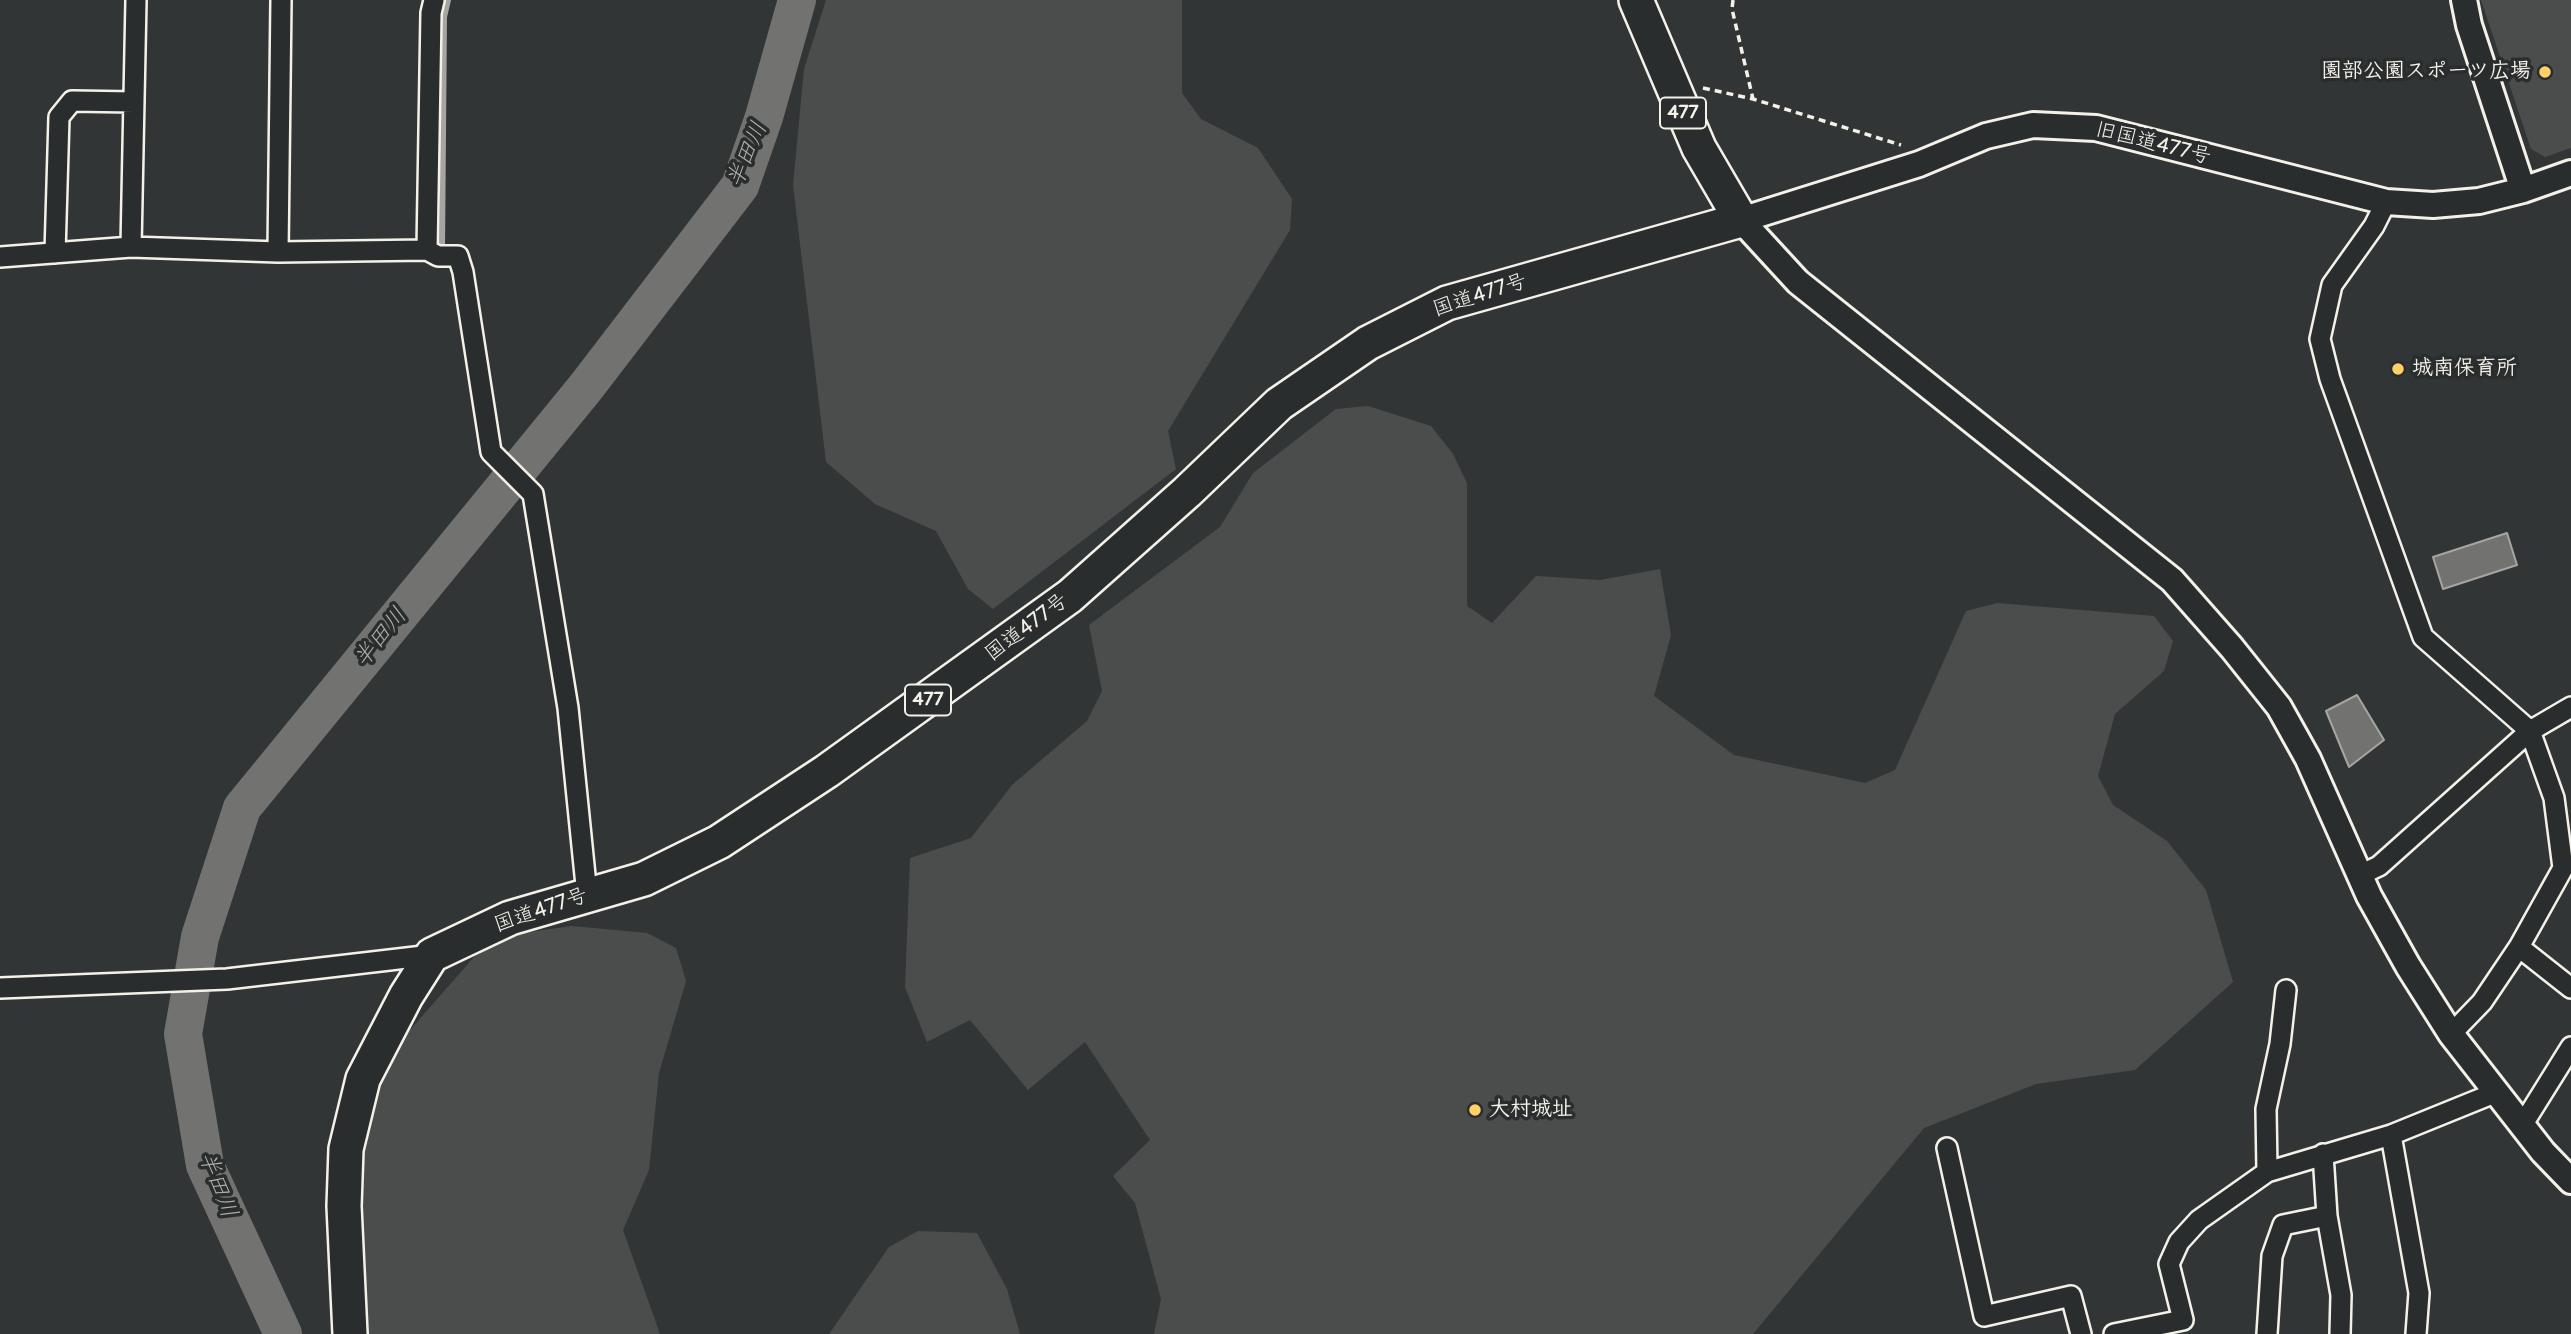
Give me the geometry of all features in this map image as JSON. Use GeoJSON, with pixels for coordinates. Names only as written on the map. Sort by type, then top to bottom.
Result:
{"type":"FeatureCollection","features":[{"type":"Feature","properties":{"kind":"highway","name":"477"},"geometry":{"type":"LineString","coordinates":[[1636,0],[1699,148],[1741,220]]}},
{"type":"Feature","properties":{"kind":"highway","name":"国道477号"},"geometry":{"type":"LineString","coordinates":[[432,955],[510,918],[644,879],[719,842],[894,724],[1070,596],[1187,492],[1279,404],[1368,344],[1447,303],[1741,220]]}},
{"type":"Feature","properties":{"kind":"highway"},"geometry":{"type":"LineString","coordinates":[[350,1334],[344,1206],[346,1149],[363,1079],[406,996],[432,955]]}},
{"type":"Feature","properties":{"kind":"street"},"geometry":{"type":"LineString","coordinates":[[131,247],[136,0]]}},
{"type":"Feature","properties":{"kind":"street"},"geometry":{"type":"LineString","coordinates":[[278,252],[281,0]]}},
{"type":"Feature","properties":{"kind":"street"},"geometry":{"type":"LineString","coordinates":[[428,250],[431,13],[435,0]]}},
{"type":"Feature","properties":{"kind":"street"},"geometry":{"type":"LineString","coordinates":[[2464,0],[2469,25],[2523,190]]}},
{"type":"Feature","properties":{"kind":"street"},"geometry":{"type":"LineString","coordinates":[[55,253],[59,117],[72,101],[134,102]]}},
{"type":"Feature","properties":{"kind":"street","name":"旧国道477号"},"geometry":{"type":"LineString","coordinates":[[1741,220],[1919,164],[1986,136],[2033,125],[2096,128],[2386,202],[2433,205],[2479,201],[2523,190],[2571,173]]}},
{"type":"Feature","properties":{"kind":"street"},"geometry":{"type":"LineString","coordinates":[[2386,202],[2374,226],[2332,285],[2320,339],[2330,379],[2423,637],[2530,731],[2554,798],[2567,866],[2519,947],[2482,1002],[2451,1034]]}},
{"type":"Feature","properties":{"kind":"street"},"geometry":{"type":"LineString","coordinates":[[1741,220],[1798,282],[2172,580],[2232,648],[2279,708],[2308,759],[2360,875],[2408,966],[2451,1034],[2543,1152],[2571,1181]]}},
{"type":"Feature","properties":{"kind":"street"},"geometry":{"type":"LineString","coordinates":[[0,257],[131,247],[278,252],[428,250],[438,256],[458,256],[463,272],[491,452],[533,494],[568,708],[587,895]]}},
{"type":"Feature","properties":{"kind":"street"},"geometry":{"type":"LineString","coordinates":[[2360,875],[2379,866],[2530,731],[2571,707]]}},
{"type":"Feature","properties":{"kind":"street"},"geometry":{"type":"LineString","coordinates":[[2519,947],[2571,988]]}},
{"type":"Feature","properties":{"kind":"street"},"geometry":{"type":"LineString","coordinates":[[0,988],[228,979],[432,955]]}},
{"type":"Feature","properties":{"kind":"street"},"geometry":{"type":"LineString","coordinates":[[2267,1172],[2266,1109],[2280,1044],[2286,990]]}},
{"type":"Feature","properties":{"kind":"street"},"geometry":{"type":"LineString","coordinates":[[2523,1124],[2571,1047]]}},
{"type":"Feature","properties":{"kind":"street"},"geometry":{"type":"LineString","coordinates":[[2114,1334],[2185,1327],[2169,1264],[2179,1242],[2199,1220],[2267,1172],[2391,1135],[2497,1092]]}},
{"type":"Feature","properties":{"kind":"street"},"geometry":{"type":"LineString","coordinates":[[2391,1135],[2419,1293],[2416,1334]]}},
{"type":"Feature","properties":{"kind":"street"},"geometry":{"type":"LineString","coordinates":[[1947,1147],[1984,1316],[2071,1296],[2081,1334]]}},
{"type":"Feature","properties":{"kind":"street"},"geometry":{"type":"LineString","coordinates":[[2323,1154],[2328,1216],[2341,1294],[2340,1334]]}},
{"type":"Feature","properties":{"kind":"street"},"geometry":{"type":"LineString","coordinates":[[2267,1334],[2272,1256],[2283,1225],[2328,1216]]}},
{"type":"Feature","properties":{"kind":"path"},"geometry":{"type":"LineString","coordinates":[[1733,0],[1732,9],[1753,99]]}},
{"type":"Feature","properties":{"kind":"path"},"geometry":{"type":"LineString","coordinates":[[1674,92],[1698,87],[1753,99],[1905,146],[1919,164]]}},
{"type":"Feature","properties":{"kind":"shaded area"},"geometry":{"type":"Polygon","coordinates":[[[826,0],[1182,0],[1182,93],[1201,119],[1258,148],[1292,199],[1290,230],[1168,431],[1176,469],[993,609],[968,589],[936,531],[875,504],[826,462],[793,185],[804,69],[826,0]]]}},
{"type":"Feature","properties":{"kind":"shaded area","name":"園部公園スポーツ広場"},"geometry":{"type":"Polygon","coordinates":[[[2481,0],[2571,0],[2571,148],[2545,157],[2531,149],[2481,0]]]}},
{"type":"Feature","properties":{"kind":"shaded area"},"geometry":{"type":"Polygon","coordinates":[[[1368,406],[1431,426],[1453,454],[1467,483],[1467,606],[1492,623],[1536,576],[1600,580],[1660,569],[1671,635],[1654,696],[1734,755],[1865,783],[1895,770],[1966,611],[1997,603],[2154,616],[2173,641],[2164,671],[2115,714],[2098,776],[2113,805],[2167,841],[2206,890],[2233,982],[2135,1070],[2036,1084],[1924,1128],[1753,1334],[1154,1334],[1161,1299],[1135,1203],[1113,1176],[1150,1140],[1085,1042],[1028,1090],[970,1020],[927,1042],[905,987],[910,858],[971,838],[1012,785],[1087,721],[1102,691],[1089,625],[1220,527],[1253,473],[1336,409],[1368,406]]]}},
{"type":"Feature","properties":{"kind":"shaded area"},"geometry":{"type":"Polygon","coordinates":[[[2507,533],[2517,565],[2443,589],[2433,557],[2507,533]]]}},
{"type":"Feature","properties":{"kind":"shaded area"},"geometry":{"type":"Polygon","coordinates":[[[2357,695],[2384,740],[2349,767],[2326,711],[2357,695]]]}},
{"type":"Feature","properties":{"kind":"shaded area"},"geometry":{"type":"Polygon","coordinates":[[[572,926],[647,933],[676,948],[686,981],[659,1073],[649,1170],[623,1230],[660,1334],[364,1334],[361,1145],[375,1070],[474,957],[508,935],[572,926]]]}},
{"type":"Feature","properties":{"kind":"shaded area"},"geometry":{"type":"Polygon","coordinates":[[[918,1231],[977,1233],[1007,1289],[1020,1334],[829,1334],[889,1247],[918,1231]]]}},
{"type":"Feature","properties":{"kind":"waterway"},"geometry":{"type":"LineString","coordinates":[[442,249],[444,17],[448,0]]}},
{"type":"Feature","properties":{"kind":"waterway","name":"半田川"},"geometry":{"type":"LineString","coordinates":[[283,1334],[205,1165],[183,1034],[200,937],[242,808],[586,387],[740,186],[764,117],[797,0]]}},
{"type":"Feature","properties":{"kind":"place","name":"園部公園スポーツ広場"},"geometry":{"type":"Point","coordinates":[2545,72]}},
{"type":"Feature","properties":{"kind":"place","name":"城南保育所"},"geometry":{"type":"Point","coordinates":[2398,369]}},
{"type":"Feature","properties":{"kind":"place","name":"大村城址"},"geometry":{"type":"Point","coordinates":[1475,1110]}}]}
